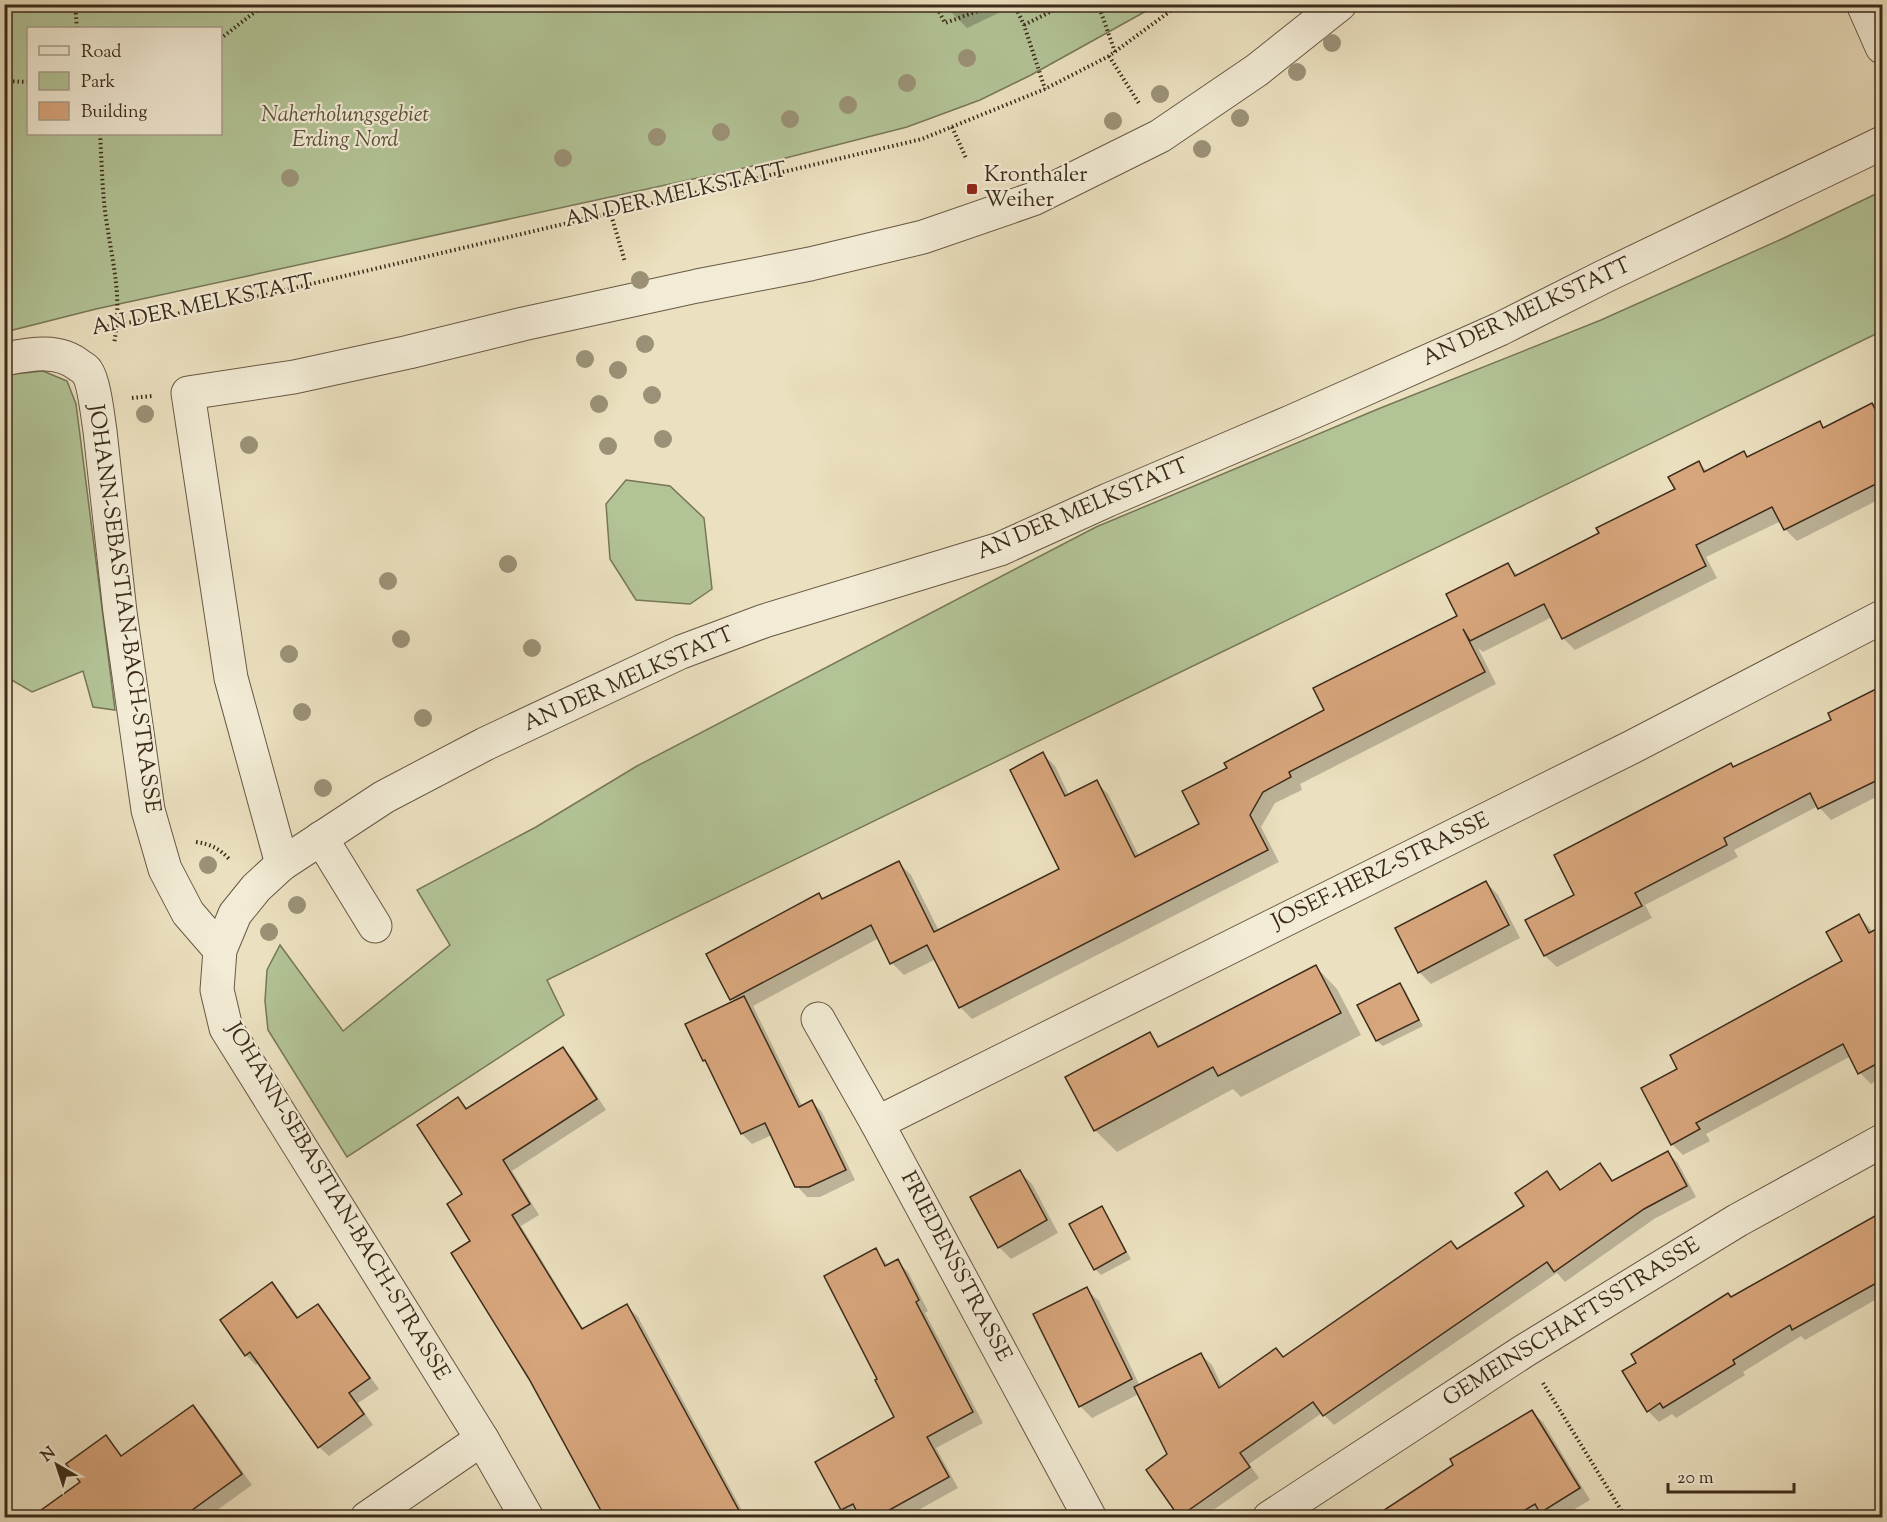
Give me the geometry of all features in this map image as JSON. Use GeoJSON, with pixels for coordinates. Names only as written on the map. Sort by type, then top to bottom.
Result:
{"type":"FeatureCollection","features":[{"type":"Feature","properties":{"kind":"street"},"geometry":{"type":"LineString","coordinates":[[282,864],[231,678],[188,393],[294,377],[637,299],[810,264],[923,237],[1034,199],[1160,136],[1257,70],[1340,4]]}},
{"type":"Feature","properties":{"kind":"street"},"geometry":{"type":"LineString","coordinates":[[1863,4],[1882,47]]}},
{"type":"Feature","properties":{"kind":"street","name":"AN DER MELKSTATT"},"geometry":{"type":"LineString","coordinates":[[220,950],[235,914],[256,888],[282,864],[384,797],[485,744],[681,652],[764,621],[1000,549],[1500,329],[1882,143]]}},
{"type":"Feature","properties":{"kind":"street","name":"JOHANN-SEBASTIAN-BACH-STRASSE"},"geometry":{"type":"LineString","coordinates":[[4,359],[29,354],[56,355],[72,359],[87,372],[96,403],[120,612],[148,810],[165,869],[189,913],[220,950],[217,990],[226,1028],[482,1439],[527,1518]]}},
{"type":"Feature","properties":{"kind":"street","name":"JOSEF-HERZ-STRASSE"},"geometry":{"type":"LineString","coordinates":[[877,1123],[1632,747],[1882,617]]}},
{"type":"Feature","properties":{"kind":"street"},"geometry":{"type":"LineString","coordinates":[[321,838],[375,926]]}},
{"type":"Feature","properties":{"kind":"street","name":"FRIEDENSSTRASSE"},"geometry":{"type":"LineString","coordinates":[[818,1019],[877,1123],[1090,1518]]}},
{"type":"Feature","properties":{"kind":"street","name":"GEMEINSCHAFTSSTRASSE"},"geometry":{"type":"LineString","coordinates":[[1269,1518],[1524,1351],[1738,1220],[1882,1141]]}},
{"type":"Feature","properties":{"kind":"street"},"geometry":{"type":"LineString","coordinates":[[368,1518],[482,1439]]}},
{"type":"Feature","properties":{"kind":"path"},"geometry":{"type":"LineString","coordinates":[[75,4],[77,27]]}},
{"type":"Feature","properties":{"kind":"path"},"geometry":{"type":"LineString","coordinates":[[222,37],[265,4]]}},
{"type":"Feature","properties":{"kind":"path"},"geometry":{"type":"LineString","coordinates":[[935,4],[945,22],[997,4]]}},
{"type":"Feature","properties":{"kind":"path"},"geometry":{"type":"LineString","coordinates":[[1014,4],[1024,25],[1045,89]]}},
{"type":"Feature","properties":{"kind":"path"},"geometry":{"type":"LineString","coordinates":[[1024,25],[1066,4]]}},
{"type":"Feature","properties":{"kind":"path"},"geometry":{"type":"LineString","coordinates":[[1098,4],[1115,52]]}},
{"type":"Feature","properties":{"kind":"path","name":"AN DER MELKSTATT"},"geometry":{"type":"LineString","coordinates":[[90,329],[218,306],[610,211],[922,139],[1045,89],[1109,56],[1180,4]]}},
{"type":"Feature","properties":{"kind":"path"},"geometry":{"type":"LineString","coordinates":[[1109,56],[1160,136]]}},
{"type":"Feature","properties":{"kind":"path"},"geometry":{"type":"LineString","coordinates":[[4,81],[27,82]]}},
{"type":"Feature","properties":{"kind":"path"},"geometry":{"type":"LineString","coordinates":[[952,127],[966,158]]}},
{"type":"Feature","properties":{"kind":"path"},"geometry":{"type":"LineString","coordinates":[[100,135],[107,224],[116,276],[117,324]]}},
{"type":"Feature","properties":{"kind":"path"},"geometry":{"type":"LineString","coordinates":[[610,211],[637,299]]}},
{"type":"Feature","properties":{"kind":"path"},"geometry":{"type":"LineString","coordinates":[[96,403],[188,393]]}},
{"type":"Feature","properties":{"kind":"path"},"geometry":{"type":"LineString","coordinates":[[1524,1351],[1626,1518]]}},
{"type":"Feature","properties":{"kind":"green space","name":"Naherholungsgebiet Erding Nord"},"geometry":{"type":"Polygon","coordinates":[[[5,4],[1156,5],[1031,75],[980,100],[907,127],[762,164],[96,309],[5,332],[5,4]]]}},
{"type":"Feature","properties":{"kind":"green space"},"geometry":{"type":"Polygon","coordinates":[[[1882,191],[1882,331],[547,980],[564,1015],[347,1157],[268,1030],[265,1001],[267,970],[280,945],[343,1031],[450,945],[417,890],[536,827],[637,766],[1096,527],[1378,409],[1601,320],[1784,238],[1882,191]]]}},
{"type":"Feature","properties":{"kind":"green space"},"geometry":{"type":"Polygon","coordinates":[[[43,371],[67,381],[76,404],[115,710],[93,707],[83,671],[32,692],[5,676],[4,375],[43,371]]]}},
{"type":"Feature","properties":{"kind":"green space"},"geometry":{"type":"Polygon","coordinates":[[[626,480],[670,486],[704,518],[712,589],[690,604],[636,600],[610,559],[606,504],[626,480]]]}},
{"type":"Feature","properties":{"kind":"building"},"geometry":{"type":"Polygon","coordinates":[[[1872,403],[1882,423],[1882,481],[1784,530],[1772,507],[1696,545],[1706,566],[1562,639],[1544,604],[1470,641],[1463,629],[1485,672],[1289,772],[1291,777],[1263,792],[1250,815],[1268,850],[959,1008],[927,945],[890,964],[871,925],[730,1000],[706,954],[819,893],[822,899],[899,861],[934,932],[1059,869],[1010,770],[1043,752],[1065,796],[1097,780],[1135,857],[1199,824],[1182,791],[1227,768],[1224,763],[1324,710],[1313,688],[1457,616],[1446,594],[1508,563],[1515,576],[1599,533],[1596,528],[1675,489],[1668,477],[1699,461],[1704,472],[1744,451],[1747,457],[1820,421],[1823,428],[1872,403]]]}},
{"type":"Feature","properties":{"kind":"building"},"geometry":{"type":"Polygon","coordinates":[[[1882,686],[1882,778],[1818,809],[1810,793],[1724,838],[1727,845],[1635,893],[1642,906],[1544,956],[1525,920],[1574,895],[1554,855],[1731,763],[1733,767],[1831,720],[1828,713],[1882,686]]]}},
{"type":"Feature","properties":{"kind":"building"},"geometry":{"type":"Polygon","coordinates":[[[1486,881],[1509,925],[1418,973],[1395,928],[1486,881]]]}},
{"type":"Feature","properties":{"kind":"building"},"geometry":{"type":"Polygon","coordinates":[[[1859,914],[1869,933],[1882,926],[1882,1061],[1858,1074],[1843,1044],[1696,1123],[1700,1129],[1671,1145],[1641,1088],[1677,1069],[1670,1055],[1842,961],[1826,932],[1859,914]]]}},
{"type":"Feature","properties":{"kind":"building"},"geometry":{"type":"Polygon","coordinates":[[[1316,965],[1341,1013],[1218,1076],[1213,1067],[1094,1131],[1065,1077],[1150,1032],[1158,1047],[1316,965]]]}},
{"type":"Feature","properties":{"kind":"building"},"geometry":{"type":"Polygon","coordinates":[[[1400,983],[1419,1020],[1376,1041],[1357,1005],[1400,983]]]}},
{"type":"Feature","properties":{"kind":"building"},"geometry":{"type":"Polygon","coordinates":[[[744,996],[799,1107],[812,1100],[846,1170],[809,1187],[795,1187],[765,1123],[741,1134],[685,1024],[744,996]]]}},
{"type":"Feature","properties":{"kind":"building"},"geometry":{"type":"Polygon","coordinates":[[[563,1047],[597,1099],[503,1160],[530,1204],[512,1215],[582,1329],[627,1304],[743,1518],[605,1518],[529,1379],[451,1253],[470,1241],[447,1204],[462,1194],[417,1125],[458,1097],[466,1109],[563,1047]]]}},
{"type":"Feature","properties":{"kind":"building"},"geometry":{"type":"Polygon","coordinates":[[[1668,1151],[1687,1186],[1644,1209],[1554,1272],[1547,1262],[1323,1416],[1313,1402],[1240,1453],[1250,1467],[1179,1517],[1146,1470],[1167,1454],[1134,1387],[1201,1353],[1219,1388],[1276,1348],[1283,1357],[1451,1241],[1457,1249],[1524,1206],[1515,1193],[1547,1171],[1560,1190],[1600,1163],[1612,1181],[1668,1151]]]}},
{"type":"Feature","properties":{"kind":"building"},"geometry":{"type":"Polygon","coordinates":[[[1020,1170],[1047,1220],[998,1248],[970,1197],[1020,1170]]]}},
{"type":"Feature","properties":{"kind":"building"},"geometry":{"type":"Polygon","coordinates":[[[1102,1206],[1126,1252],[1094,1270],[1069,1224],[1102,1206]]]}},
{"type":"Feature","properties":{"kind":"building"},"geometry":{"type":"Polygon","coordinates":[[[1882,1212],[1882,1280],[1792,1330],[1790,1325],[1733,1360],[1735,1364],[1663,1408],[1660,1403],[1647,1412],[1622,1371],[1636,1363],[1631,1354],[1728,1293],[1731,1297],[1882,1212]]]}},
{"type":"Feature","properties":{"kind":"building"},"geometry":{"type":"Polygon","coordinates":[[[876,1248],[885,1266],[898,1259],[919,1300],[916,1302],[973,1412],[927,1437],[949,1477],[875,1518],[860,1518],[853,1504],[841,1510],[815,1462],[894,1417],[824,1276],[876,1248]]]}},
{"type":"Feature","properties":{"kind":"building"},"geometry":{"type":"Polygon","coordinates":[[[272,1282],[297,1318],[318,1304],[370,1378],[349,1393],[364,1414],[318,1448],[250,1352],[245,1356],[220,1320],[272,1282]]]}},
{"type":"Feature","properties":{"kind":"building"},"geometry":{"type":"Polygon","coordinates":[[[1087,1287],[1132,1379],[1079,1407],[1033,1314],[1087,1287]]]}},
{"type":"Feature","properties":{"kind":"building"},"geometry":{"type":"Polygon","coordinates":[[[193,1405],[242,1474],[181,1518],[30,1518],[80,1482],[66,1464],[106,1435],[121,1456],[193,1405]]]}},
{"type":"Feature","properties":{"kind":"building"},"geometry":{"type":"Polygon","coordinates":[[[1532,1410],[1580,1488],[1540,1513],[1535,1504],[1512,1518],[1372,1518],[1453,1465],[1450,1459],[1532,1410]]]}},
{"type":"Feature","properties":{"kind":"place","name":"Kronthaler Weiher"},"geometry":{"type":"Point","coordinates":[972,189]}}]}
